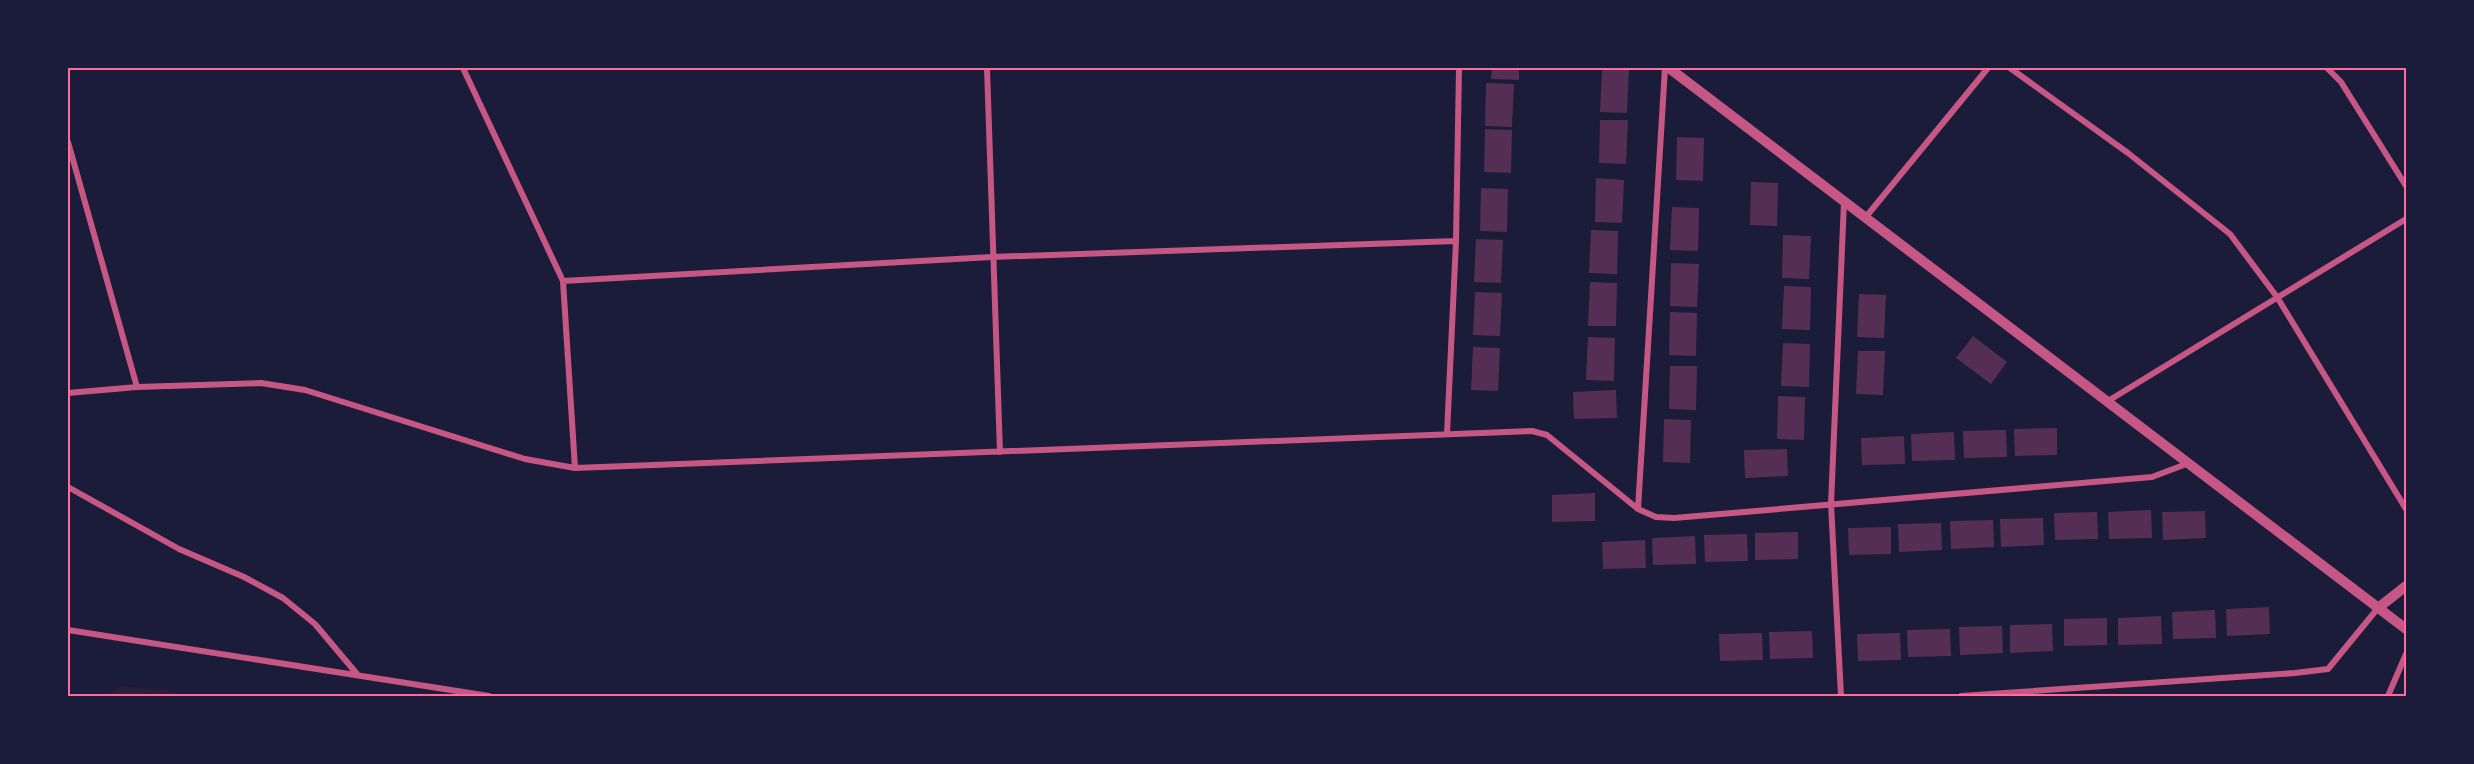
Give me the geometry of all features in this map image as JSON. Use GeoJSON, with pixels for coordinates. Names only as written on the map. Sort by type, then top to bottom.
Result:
{"type":"FeatureCollection","features":[{"type":"Feature","properties":{"kind":"street"},"geometry":{"type":"LineString","coordinates":[[463,68],[563,281],[574,468]]}},
{"type":"Feature","properties":{"kind":"street"},"geometry":{"type":"LineString","coordinates":[[987,68],[1000,452]]}},
{"type":"Feature","properties":{"kind":"street"},"geometry":{"type":"LineString","coordinates":[[1447,434],[1456,241],[1459,68]]}},
{"type":"Feature","properties":{"kind":"street"},"geometry":{"type":"LineString","coordinates":[[1638,509],[1665,68]]}},
{"type":"Feature","properties":{"kind":"street"},"geometry":{"type":"LineString","coordinates":[[1669,68],[1683,71],[1844,202],[2406,629]]}},
{"type":"Feature","properties":{"kind":"street"},"geometry":{"type":"LineString","coordinates":[[1865,218],[1988,68]]}},
{"type":"Feature","properties":{"kind":"street"},"geometry":{"type":"LineString","coordinates":[[2010,68],[2208,215],[2230,234],[2277,297],[2406,509]]}},
{"type":"Feature","properties":{"kind":"street"},"geometry":{"type":"LineString","coordinates":[[2327,68],[2341,82],[2406,186]]}},
{"type":"Feature","properties":{"kind":"street"},"geometry":{"type":"LineString","coordinates":[[68,142],[137,387]]}},
{"type":"Feature","properties":{"kind":"street"},"geometry":{"type":"LineString","coordinates":[[1841,696],[1831,504],[1844,202]]}},
{"type":"Feature","properties":{"kind":"street"},"geometry":{"type":"LineString","coordinates":[[2108,401],[2406,219]]}},
{"type":"Feature","properties":{"kind":"street"},"geometry":{"type":"LineString","coordinates":[[563,281],[992,257],[1456,241]]}},
{"type":"Feature","properties":{"kind":"street"},"geometry":{"type":"LineString","coordinates":[[68,393],[137,387],[261,384],[305,390],[525,459],[574,468],[1532,431],[1547,435],[1638,509],[1656,517],[1674,518],[2152,477],[2189,463]]}},
{"type":"Feature","properties":{"kind":"street"},"geometry":{"type":"LineString","coordinates":[[68,487],[179,549],[244,577],[283,598],[315,624],[357,674]]}},
{"type":"Feature","properties":{"kind":"street"},"geometry":{"type":"LineString","coordinates":[[1962,696],[2328,669],[2378,608],[2406,586]]}},
{"type":"Feature","properties":{"kind":"street"},"geometry":{"type":"LineString","coordinates":[[68,630],[489,696]]}},
{"type":"Feature","properties":{"kind":"street"},"geometry":{"type":"LineString","coordinates":[[2388,696],[2406,654]]}},
{"type":"Feature","properties":{"kind":"shaded area"},"geometry":{"type":"Polygon","coordinates":[[[121,686],[168,690],[183,696],[103,696],[121,686]]]}},
{"type":"Feature","properties":{"kind":"building"},"geometry":{"type":"Polygon","coordinates":[[[1492,68],[1519,68],[1519,80],[1491,79],[1492,68]]]}},
{"type":"Feature","properties":{"kind":"building"},"geometry":{"type":"Polygon","coordinates":[[[1602,69],[1629,70],[1627,113],[1600,112],[1602,69]]]}},
{"type":"Feature","properties":{"kind":"building"},"geometry":{"type":"Polygon","coordinates":[[[1486,83],[1514,84],[1512,127],[1485,126],[1486,83]]]}},
{"type":"Feature","properties":{"kind":"building"},"geometry":{"type":"Polygon","coordinates":[[[1600,120],[1628,120],[1626,164],[1599,163],[1600,120]]]}},
{"type":"Feature","properties":{"kind":"building"},"geometry":{"type":"Polygon","coordinates":[[[1485,129],[1512,130],[1511,173],[1484,172],[1485,129]]]}},
{"type":"Feature","properties":{"kind":"building"},"geometry":{"type":"Polygon","coordinates":[[[1677,137],[1704,138],[1703,181],[1676,180],[1677,137]]]}},
{"type":"Feature","properties":{"kind":"building"},"geometry":{"type":"Polygon","coordinates":[[[1596,178],[1624,180],[1622,223],[1595,222],[1596,178]]]}},
{"type":"Feature","properties":{"kind":"building"},"geometry":{"type":"Polygon","coordinates":[[[1751,182],[1778,183],[1777,226],[1750,225],[1751,182]]]}},
{"type":"Feature","properties":{"kind":"building"},"geometry":{"type":"Polygon","coordinates":[[[1481,188],[1508,189],[1507,232],[1480,231],[1481,188]]]}},
{"type":"Feature","properties":{"kind":"building"},"geometry":{"type":"Polygon","coordinates":[[[1672,207],[1699,208],[1698,251],[1670,250],[1672,207]]]}},
{"type":"Feature","properties":{"kind":"building"},"geometry":{"type":"Polygon","coordinates":[[[1591,230],[1618,231],[1617,274],[1589,273],[1591,230]]]}},
{"type":"Feature","properties":{"kind":"building"},"geometry":{"type":"Polygon","coordinates":[[[1783,235],[1811,236],[1809,279],[1782,278],[1783,235]]]}},
{"type":"Feature","properties":{"kind":"building"},"geometry":{"type":"Polygon","coordinates":[[[1476,239],[1503,240],[1501,283],[1474,282],[1476,239]]]}},
{"type":"Feature","properties":{"kind":"building"},"geometry":{"type":"Polygon","coordinates":[[[1671,263],[1699,264],[1697,307],[1670,306],[1671,263]]]}},
{"type":"Feature","properties":{"kind":"building"},"geometry":{"type":"Polygon","coordinates":[[[1590,282],[1617,283],[1616,326],[1588,326],[1590,282]]]}},
{"type":"Feature","properties":{"kind":"building"},"geometry":{"type":"Polygon","coordinates":[[[1784,286],[1811,287],[1810,330],[1782,329],[1784,286]]]}},
{"type":"Feature","properties":{"kind":"building"},"geometry":{"type":"Polygon","coordinates":[[[1475,292],[1502,293],[1500,336],[1473,335],[1475,292]]]}},
{"type":"Feature","properties":{"kind":"building"},"geometry":{"type":"Polygon","coordinates":[[[1859,294],[1886,295],[1884,338],[1857,337],[1859,294]]]}},
{"type":"Feature","properties":{"kind":"building"},"geometry":{"type":"Polygon","coordinates":[[[1670,312],[1697,313],[1696,356],[1669,355],[1670,312]]]}},
{"type":"Feature","properties":{"kind":"building"},"geometry":{"type":"Polygon","coordinates":[[[1973,336],[2007,362],[1991,384],[1956,358],[1973,336]]]}},
{"type":"Feature","properties":{"kind":"building"},"geometry":{"type":"Polygon","coordinates":[[[1588,337],[1615,338],[1614,381],[1586,380],[1588,337]]]}},
{"type":"Feature","properties":{"kind":"building"},"geometry":{"type":"Polygon","coordinates":[[[1783,343],[1810,344],[1809,387],[1781,386],[1783,343]]]}},
{"type":"Feature","properties":{"kind":"building"},"geometry":{"type":"Polygon","coordinates":[[[1473,347],[1500,348],[1498,391],[1471,390],[1473,347]]]}},
{"type":"Feature","properties":{"kind":"building"},"geometry":{"type":"Polygon","coordinates":[[[1858,351],[1885,351],[1883,395],[1856,394],[1858,351]]]}},
{"type":"Feature","properties":{"kind":"building"},"geometry":{"type":"Polygon","coordinates":[[[1670,366],[1697,366],[1696,410],[1669,409],[1670,366]]]}},
{"type":"Feature","properties":{"kind":"building"},"geometry":{"type":"Polygon","coordinates":[[[1616,390],[1617,418],[1574,419],[1573,392],[1616,390]]]}},
{"type":"Feature","properties":{"kind":"building"},"geometry":{"type":"Polygon","coordinates":[[[1778,396],[1805,397],[1804,440],[1777,439],[1778,396]]]}},
{"type":"Feature","properties":{"kind":"building"},"geometry":{"type":"Polygon","coordinates":[[[1664,419],[1691,420],[1690,463],[1663,462],[1664,419]]]}},
{"type":"Feature","properties":{"kind":"building"},"geometry":{"type":"Polygon","coordinates":[[[2057,428],[2057,455],[2015,456],[2014,429],[2057,428]]]}},
{"type":"Feature","properties":{"kind":"building"},"geometry":{"type":"Polygon","coordinates":[[[2006,430],[2007,457],[1964,458],[1963,431],[2006,430]]]}},
{"type":"Feature","properties":{"kind":"building"},"geometry":{"type":"Polygon","coordinates":[[[1954,432],[1955,460],[1912,461],[1911,434],[1954,432]]]}},
{"type":"Feature","properties":{"kind":"building"},"geometry":{"type":"Polygon","coordinates":[[[1904,436],[1905,464],[1862,465],[1861,438],[1904,436]]]}},
{"type":"Feature","properties":{"kind":"building"},"geometry":{"type":"Polygon","coordinates":[[[1787,449],[1788,476],[1745,478],[1744,450],[1787,449]]]}},
{"type":"Feature","properties":{"kind":"building"},"geometry":{"type":"Polygon","coordinates":[[[1595,493],[1595,521],[1552,522],[1552,495],[1595,493]]]}},
{"type":"Feature","properties":{"kind":"building"},"geometry":{"type":"Polygon","coordinates":[[[2151,510],[2152,538],[2109,539],[2108,512],[2151,510]]]}},
{"type":"Feature","properties":{"kind":"building"},"geometry":{"type":"Polygon","coordinates":[[[2205,511],[2206,538],[2163,540],[2162,512],[2205,511]]]}},
{"type":"Feature","properties":{"kind":"building"},"geometry":{"type":"Polygon","coordinates":[[[2097,512],[2098,539],[2055,540],[2054,513],[2097,512]]]}},
{"type":"Feature","properties":{"kind":"building"},"geometry":{"type":"Polygon","coordinates":[[[2043,518],[2044,545],[2001,547],[2000,519],[2043,518]]]}},
{"type":"Feature","properties":{"kind":"building"},"geometry":{"type":"Polygon","coordinates":[[[1993,520],[1994,547],[1951,549],[1950,521],[1993,520]]]}},
{"type":"Feature","properties":{"kind":"building"},"geometry":{"type":"Polygon","coordinates":[[[1941,523],[1942,550],[1899,552],[1898,524],[1941,523]]]}},
{"type":"Feature","properties":{"kind":"building"},"geometry":{"type":"Polygon","coordinates":[[[1891,527],[1891,554],[1849,555],[1848,528],[1891,527]]]}},
{"type":"Feature","properties":{"kind":"building"},"geometry":{"type":"Polygon","coordinates":[[[1798,532],[1798,559],[1755,560],[1755,533],[1798,532]]]}},
{"type":"Feature","properties":{"kind":"building"},"geometry":{"type":"Polygon","coordinates":[[[1747,534],[1748,561],[1705,562],[1704,535],[1747,534]]]}},
{"type":"Feature","properties":{"kind":"building"},"geometry":{"type":"Polygon","coordinates":[[[1695,536],[1696,564],[1653,565],[1652,538],[1695,536]]]}},
{"type":"Feature","properties":{"kind":"building"},"geometry":{"type":"Polygon","coordinates":[[[1645,540],[1646,568],[1603,569],[1602,542],[1645,540]]]}},
{"type":"Feature","properties":{"kind":"building"},"geometry":{"type":"Polygon","coordinates":[[[2269,607],[2270,634],[2227,636],[2226,609],[2269,607]]]}},
{"type":"Feature","properties":{"kind":"building"},"geometry":{"type":"Polygon","coordinates":[[[2215,610],[2216,638],[2173,639],[2172,612],[2215,610]]]}},
{"type":"Feature","properties":{"kind":"building"},"geometry":{"type":"Polygon","coordinates":[[[2161,616],[2162,644],[2118,645],[2118,618],[2161,616]]]}},
{"type":"Feature","properties":{"kind":"building"},"geometry":{"type":"Polygon","coordinates":[[[2107,618],[2107,645],[2064,646],[2064,619],[2107,618]]]}},
{"type":"Feature","properties":{"kind":"building"},"geometry":{"type":"Polygon","coordinates":[[[2052,624],[2053,651],[2010,653],[2010,625],[2052,624]]]}},
{"type":"Feature","properties":{"kind":"building"},"geometry":{"type":"Polygon","coordinates":[[[2002,626],[2003,653],[1960,655],[1959,627],[2002,626]]]}},
{"type":"Feature","properties":{"kind":"building"},"geometry":{"type":"Polygon","coordinates":[[[1950,629],[1951,656],[1908,657],[1907,630],[1950,629]]]}},
{"type":"Feature","properties":{"kind":"building"},"geometry":{"type":"Polygon","coordinates":[[[1812,631],[1813,658],[1770,659],[1769,632],[1812,631]]]}},
{"type":"Feature","properties":{"kind":"building"},"geometry":{"type":"Polygon","coordinates":[[[1762,633],[1763,660],[1720,661],[1719,634],[1762,633]]]}},
{"type":"Feature","properties":{"kind":"building"},"geometry":{"type":"Polygon","coordinates":[[[1900,633],[1901,660],[1858,661],[1857,634],[1900,633]]]}}]}
